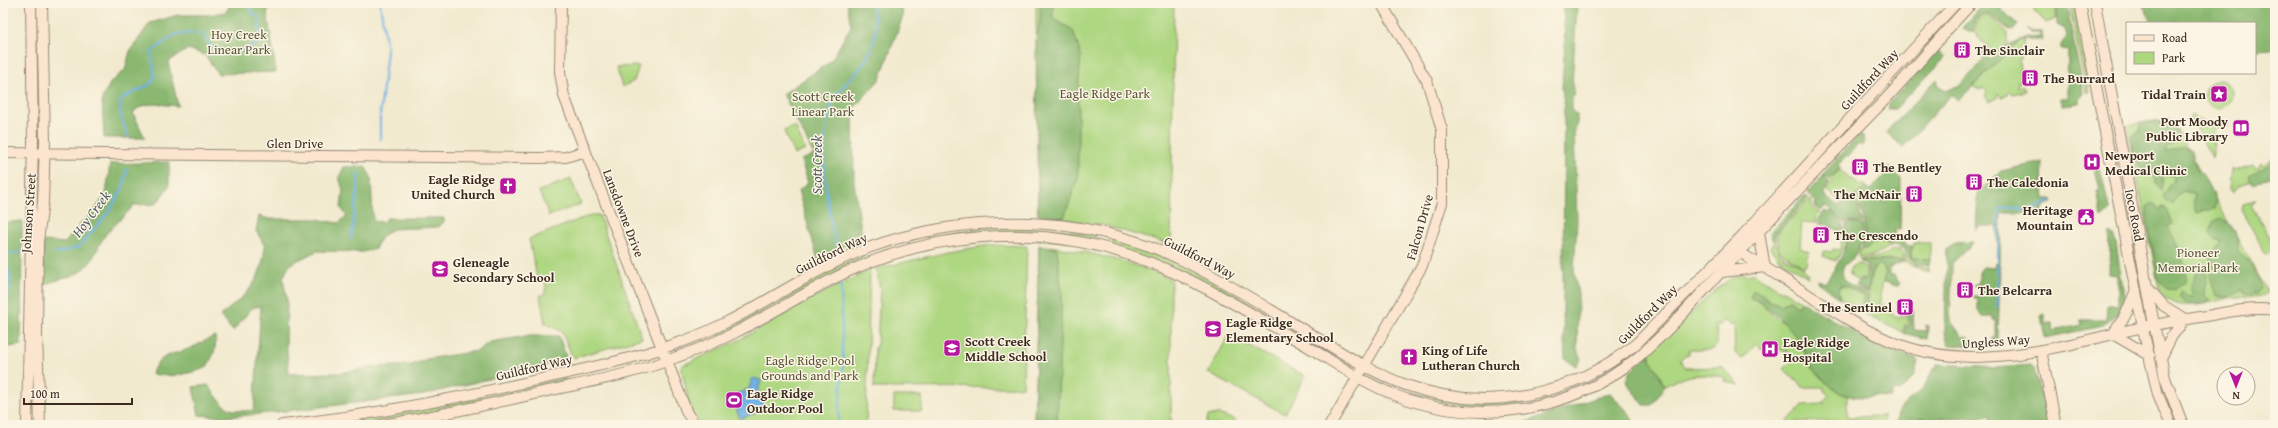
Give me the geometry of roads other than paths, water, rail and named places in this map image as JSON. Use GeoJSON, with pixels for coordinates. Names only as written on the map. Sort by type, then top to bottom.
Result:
{"type":"FeatureCollection","features":[{"type":"Feature","properties":{"kind":"main road","name":"Johnson Street"},"geometry":{"type":"LineString","coordinates":[[27,425],[33,154],[31,3]]}},
{"type":"Feature","properties":{"kind":"main road","name":"Johnson Street"},"geometry":{"type":"LineString","coordinates":[[40,425],[36,335],[38,241],[43,202],[44,154],[42,3]]}},
{"type":"Feature","properties":{"kind":"main road","name":"Lansdowne Drive"},"geometry":{"type":"LineString","coordinates":[[561,3],[561,83],[585,151],[666,361],[687,413],[695,425]]}},
{"type":"Feature","properties":{"kind":"main road","name":"Falcon Drive"},"geometry":{"type":"LineString","coordinates":[[1330,425],[1422,266],[1442,203],[1442,130],[1427,81],[1381,3]]}},
{"type":"Feature","properties":{"kind":"main road","name":"Guildford Way"},"geometry":{"type":"LineString","coordinates":[[282,425],[440,401],[614,362],[662,348],[708,331],[838,261],[879,244],[914,234],[961,225],[1010,222],[1079,228],[1119,237],[1156,249],[1214,277],[1365,365],[1408,385],[1432,393],[1460,398],[1492,399],[1541,393],[1587,377],[1622,356],[1637,344],[1737,248],[1956,3]]}},
{"type":"Feature","properties":{"kind":"main road","name":"Guildford Way"},"geometry":{"type":"LineString","coordinates":[[381,425],[441,415],[536,394],[617,375],[666,361],[734,333],[822,284],[881,258],[917,247],[979,237],[1026,236],[1063,240],[1110,248],[1155,264],[1203,286],[1358,376],[1401,397],[1440,408],[1494,412],[1544,405],[1594,386],[1627,366],[1664,333],[1722,272],[1737,248],[1759,233],[1881,104],[1972,3]]}},
{"type":"Feature","properties":{"kind":"main road","name":"Ioco Road"},"geometry":{"type":"LineString","coordinates":[[2080,3],[2143,326],[2158,395],[2171,425]]}},
{"type":"Feature","properties":{"kind":"main road","name":"Ioco Road"},"geometry":{"type":"LineString","coordinates":[[2095,3],[2149,289],[2154,324],[2170,394],[2183,425]]}},
{"type":"Feature","properties":{"kind":"main road","name":"Glen Drive"},"geometry":{"type":"LineString","coordinates":[[3,153],[540,158],[566,157],[585,151]]}},
{"type":"Feature","properties":{"kind":"main road"},"geometry":{"type":"LineString","coordinates":[[1722,272],[1765,267],[1759,233]]}},
{"type":"Feature","properties":{"kind":"main road","name":"Ungless Way"},"geometry":{"type":"LineString","coordinates":[[1737,248],[1861,326],[1888,340],[1921,351],[1973,357],[2002,356],[2041,350],[2143,326]]}},
{"type":"Feature","properties":{"kind":"main road"},"geometry":{"type":"LineString","coordinates":[[2149,289],[2164,306],[2185,319]]}},
{"type":"Feature","properties":{"kind":"main road"},"geometry":{"type":"LineString","coordinates":[[2136,290],[2125,316],[2113,334],[2150,356]]}},
{"type":"Feature","properties":{"kind":"main road"},"geometry":{"type":"LineString","coordinates":[[2263,309],[2275,318]]}},
{"type":"Feature","properties":{"kind":"main road"},"geometry":{"type":"LineString","coordinates":[[2143,326],[2263,309],[2275,310]]}},
{"type":"Feature","properties":{"kind":"main road"},"geometry":{"type":"LineString","coordinates":[[2162,356],[2172,336],[2185,319]]}},
{"type":"Feature","properties":{"kind":"main road"},"geometry":{"type":"LineString","coordinates":[[2041,350],[2056,425]]}},
{"type":"Feature","properties":{"kind":"water"},"geometry":{"type":"Polygon","coordinates":[[[752,378],[761,380],[758,392],[765,409],[740,419],[731,396],[749,389],[752,378]]]}},
{"type":"Feature","properties":{"kind":"waterway","name":"Hoy Creek"},"geometry":{"type":"LineString","coordinates":[[128,137],[121,116],[120,103],[123,98],[151,84],[155,77],[151,52],[176,34],[202,33],[213,48],[225,53],[237,52],[255,45],[260,42],[259,18],[251,11],[249,3]]}},
{"type":"Feature","properties":{"kind":"waterway"},"geometry":{"type":"LineString","coordinates":[[380,3],[387,50],[380,115],[380,140]]}},
{"type":"Feature","properties":{"kind":"waterway","name":"Scott Creek"},"geometry":{"type":"LineString","coordinates":[[836,245],[829,212],[825,174],[824,155],[827,119],[836,96],[843,86],[860,69],[874,43],[875,24],[871,3]]}},
{"type":"Feature","properties":{"kind":"waterway","name":"Hoy Creek"},"geometry":{"type":"LineString","coordinates":[[55,254],[79,247],[108,213],[123,188],[127,169]]}},
{"type":"Feature","properties":{"kind":"waterway"},"geometry":{"type":"LineString","coordinates":[[351,239],[358,189],[358,172]]}},
{"type":"Feature","properties":{"kind":"waterway"},"geometry":{"type":"LineString","coordinates":[[1997,308],[1999,211],[2005,208],[2030,210],[2051,201]]}},
{"type":"Feature","properties":{"kind":"waterway","name":"Hoy Creek"},"geometry":{"type":"LineString","coordinates":[[3,312],[11,280],[5,256],[7,254],[20,252]]}},
{"type":"Feature","properties":{"kind":"waterway","name":"Scott Creek"},"geometry":{"type":"LineString","coordinates":[[838,425],[843,366],[841,285]]}},
{"type":"Feature","properties":{"kind":"place","name":"The Sinclair"},"geometry":{"type":"Point","coordinates":[1962,50]}},
{"type":"Feature","properties":{"kind":"place","name":"The Burrard"},"geometry":{"type":"Point","coordinates":[2030,78]}},
{"type":"Feature","properties":{"kind":"place","name":"Tidal Train"},"geometry":{"type":"Point","coordinates":[2219,94]}},
{"type":"Feature","properties":{"kind":"place","name":"Port Moody Public Library"},"geometry":{"type":"Point","coordinates":[2241,128]}},
{"type":"Feature","properties":{"kind":"place","name":"Newport Medical Clinic"},"geometry":{"type":"Point","coordinates":[2092,162]}},
{"type":"Feature","properties":{"kind":"place","name":"The Bentley"},"geometry":{"type":"Point","coordinates":[1860,167]}},
{"type":"Feature","properties":{"kind":"place","name":"The Caledonia"},"geometry":{"type":"Point","coordinates":[1974,182]}},
{"type":"Feature","properties":{"kind":"place","name":"Eagle Ridge United Church"},"geometry":{"type":"Point","coordinates":[508,186]}},
{"type":"Feature","properties":{"kind":"place","name":"The McNair"},"geometry":{"type":"Point","coordinates":[1914,194]}},
{"type":"Feature","properties":{"kind":"place","name":"Heritage Mountain"},"geometry":{"type":"Point","coordinates":[2086,217]}},
{"type":"Feature","properties":{"kind":"place","name":"The Crescendo"},"geometry":{"type":"Point","coordinates":[1821,235]}},
{"type":"Feature","properties":{"kind":"place","name":"Gleneagle Secondary School"},"geometry":{"type":"Point","coordinates":[440,269]}},
{"type":"Feature","properties":{"kind":"place","name":"The Belcarra"},"geometry":{"type":"Point","coordinates":[1965,290]}},
{"type":"Feature","properties":{"kind":"place","name":"The Sentinel"},"geometry":{"type":"Point","coordinates":[1905,307]}},
{"type":"Feature","properties":{"kind":"place","name":"Eagle Ridge Elementary School"},"geometry":{"type":"Point","coordinates":[1213,329]}},
{"type":"Feature","properties":{"kind":"place","name":"Scott Creek Middle School"},"geometry":{"type":"Point","coordinates":[952,348]}},
{"type":"Feature","properties":{"kind":"place","name":"Eagle Ridge Hospital"},"geometry":{"type":"Point","coordinates":[1770,349]}},
{"type":"Feature","properties":{"kind":"place","name":"King of Life Lutheran Church"},"geometry":{"type":"Point","coordinates":[1409,357]}},
{"type":"Feature","properties":{"kind":"place","name":"Eagle Ridge Outdoor Pool"},"geometry":{"type":"Point","coordinates":[734,400]}},
{"type":"Feature","properties":{"kind":"park label","name":"Hoy Creek Linear Park"},"geometry":{"type":"Point","coordinates":[239,42]}},
{"type":"Feature","properties":{"kind":"park label","name":"Eagle Ridge Park"},"geometry":{"type":"Point","coordinates":[1105,93]}},
{"type":"Feature","properties":{"kind":"park label","name":"Scott Creek Linear Park"},"geometry":{"type":"Point","coordinates":[823,104]}},
{"type":"Feature","properties":{"kind":"park label","name":"Pioneer Memorial Park"},"geometry":{"type":"Point","coordinates":[2198,260]}},
{"type":"Feature","properties":{"kind":"park label","name":"Eagle Ridge Pool Grounds and Park"},"geometry":{"type":"Point","coordinates":[810,368]}}]}
